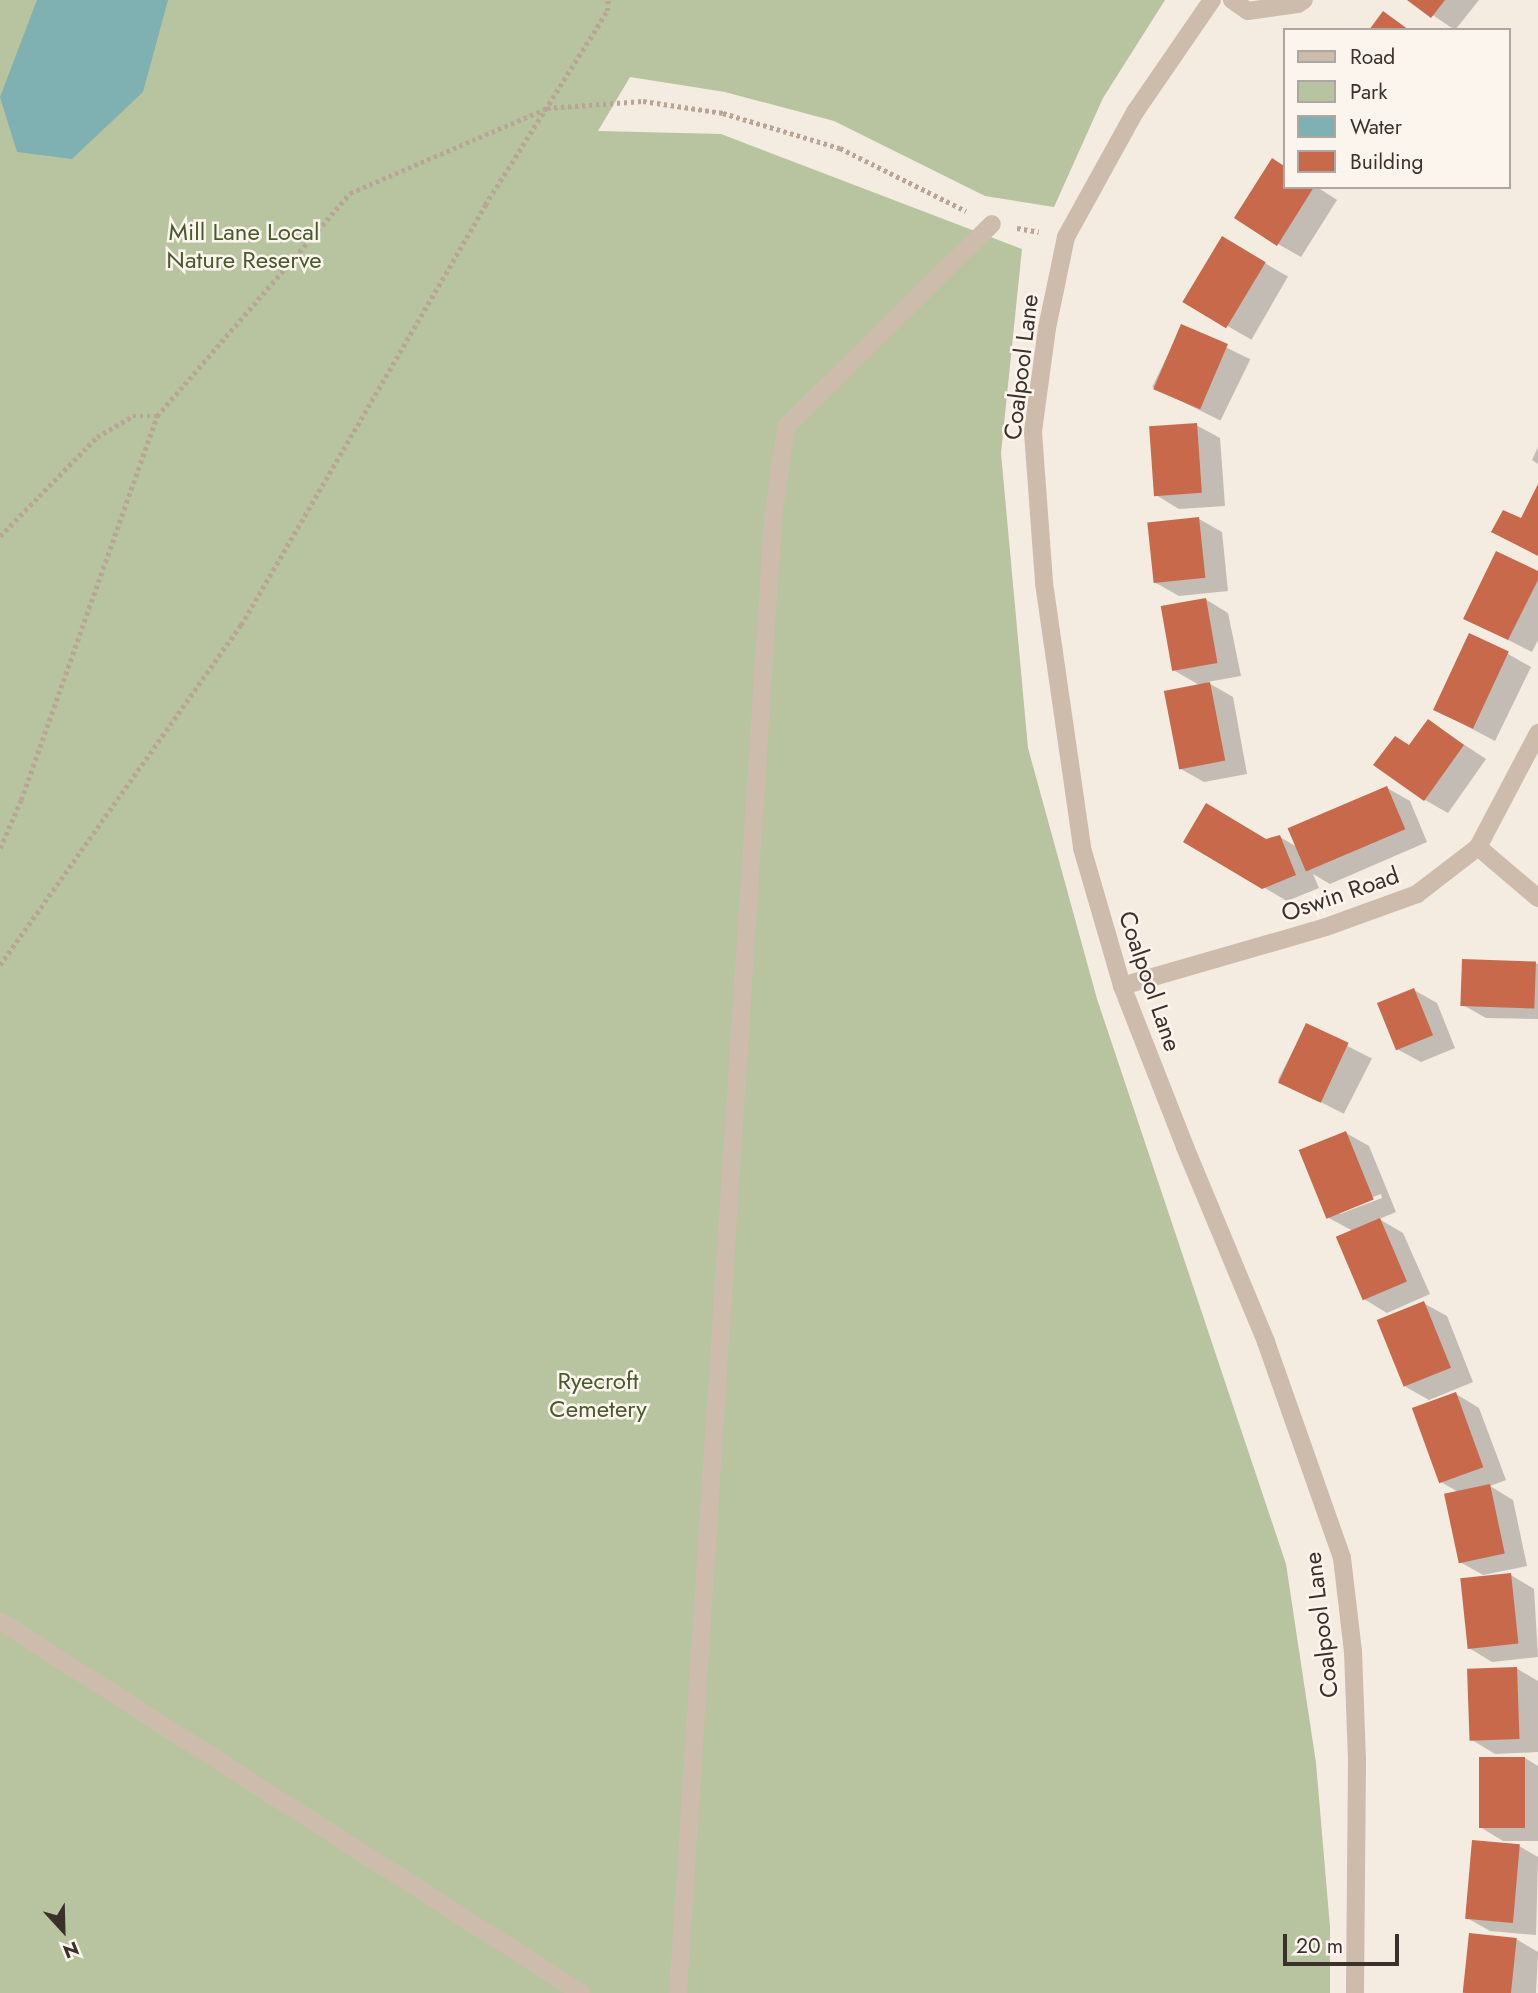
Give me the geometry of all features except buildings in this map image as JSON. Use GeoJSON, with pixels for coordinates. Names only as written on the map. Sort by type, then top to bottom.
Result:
{"type":"FeatureCollection","features":[{"type":"Feature","properties":{"kind":"street","name":"Coalpool Lane"},"geometry":{"type":"LineString","coordinates":[[1212,0],[1135,112],[1066,237],[1047,328],[1033,432],[1041,542],[1082,848],[1122,986],[1266,1342],[1342,1558],[1353,1651],[1357,1760],[1355,1993]]}},
{"type":"Feature","properties":{"kind":"street"},"geometry":{"type":"LineString","coordinates":[[1232,0],[1248,11],[1298,4],[1304,0]]}},
{"type":"Feature","properties":{"kind":"street"},"geometry":{"type":"LineString","coordinates":[[678,1993],[773,518],[786,427],[992,224]]}},
{"type":"Feature","properties":{"kind":"street","name":"Oswin Road"},"geometry":{"type":"LineString","coordinates":[[1122,986],[1326,927],[1416,894],[1478,847],[1538,733]]}},
{"type":"Feature","properties":{"kind":"street"},"geometry":{"type":"LineString","coordinates":[[1478,847],[1538,898]]}},
{"type":"Feature","properties":{"kind":"street"},"geometry":{"type":"LineString","coordinates":[[0,1621],[582,1993]]}},
{"type":"Feature","properties":{"kind":"path"},"geometry":{"type":"LineString","coordinates":[[0,965],[241,625],[485,205],[607,11],[608,0]]}},
{"type":"Feature","properties":{"kind":"path"},"geometry":{"type":"LineString","coordinates":[[0,848],[21,800],[157,416],[350,193],[547,108],[643,101],[723,113],[840,148],[992,224],[1066,237]]}},
{"type":"Feature","properties":{"kind":"path"},"geometry":{"type":"LineString","coordinates":[[0,536],[97,436],[133,416],[157,416]]}},
{"type":"Feature","properties":{"kind":"green space","name":"Ryecroft Cemetery"},"geometry":{"type":"Polygon","coordinates":[[[0,0],[1165,0],[1103,98],[1054,207],[985,196],[834,121],[725,92],[630,77],[598,131],[721,134],[1022,249],[1001,453],[1028,748],[1097,999],[1286,1564],[1316,1763],[1330,1927],[1330,1993],[0,1993],[0,0]]]}},
{"type":"Feature","properties":{"kind":"water"},"geometry":{"type":"Polygon","coordinates":[[[37,0],[168,0],[143,92],[72,159],[17,152],[0,97],[37,0]]]}},
{"type":"Feature","properties":{"kind":"park label","name":"Mill Lane Local Nature Reserve"},"geometry":{"type":"Point","coordinates":[244,246]}}]}
